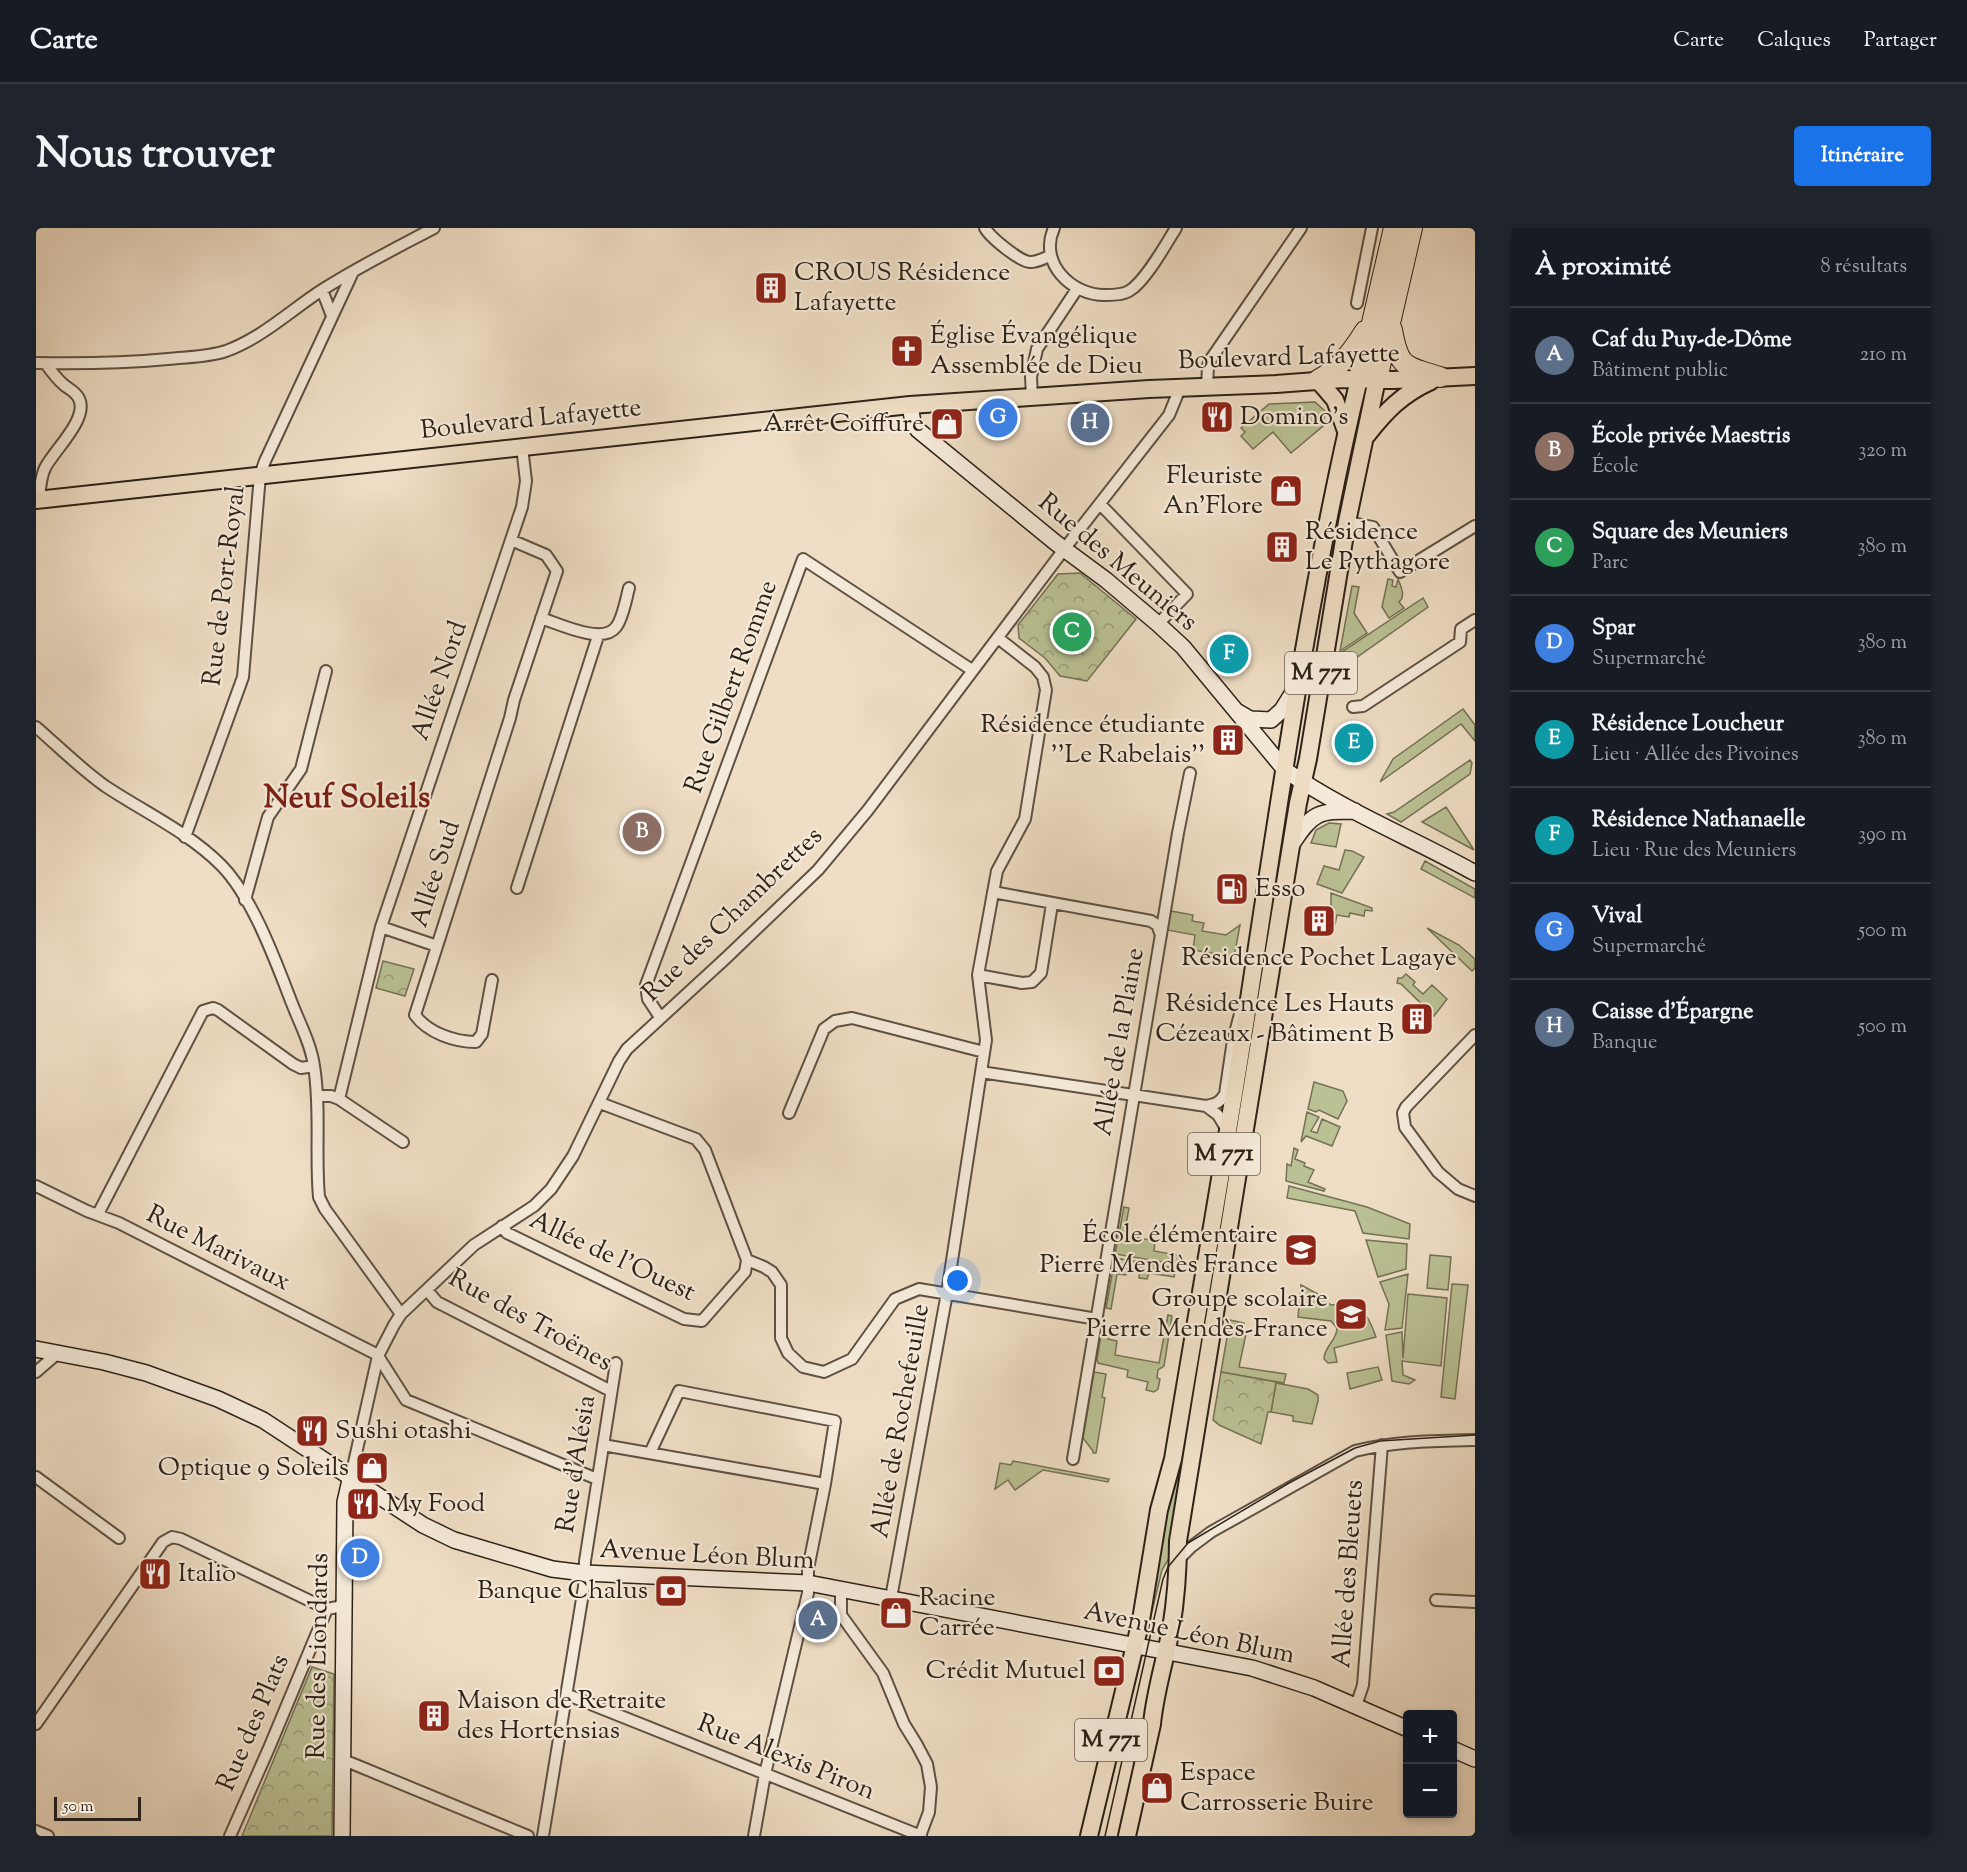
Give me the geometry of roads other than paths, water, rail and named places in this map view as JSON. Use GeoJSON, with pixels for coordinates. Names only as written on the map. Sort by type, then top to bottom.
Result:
{"type":"FeatureCollection","features":[{"type":"Feature","properties":{"kind":"highway","name":"M 771"},"geometry":{"type":"LineString","coordinates":[[1383,319],[1394,228]]}},
{"type":"Feature","properties":{"kind":"highway","name":"M 771"},"geometry":{"type":"LineString","coordinates":[[1368,379],[1383,319],[1412,228]]}},
{"type":"Feature","properties":{"kind":"highway"},"geometry":{"type":"LineString","coordinates":[[1318,380],[1335,370],[1383,319],[1402,362],[1409,367],[1440,378]]}},
{"type":"Feature","properties":{"kind":"main road","name":"Boulevard Lafayette"},"geometry":{"type":"LineString","coordinates":[[38,500],[910,405],[1318,380],[1475,376]]}},
{"type":"Feature","properties":{"kind":"main road"},"geometry":{"type":"LineString","coordinates":[[1363,441],[1395,402],[1418,387],[1440,378]]}},
{"type":"Feature","properties":{"kind":"main road","name":"M 771"},"geometry":{"type":"LineString","coordinates":[[1089,1836],[1133,1645],[1141,1620],[1159,1510],[1173,1459],[1228,1131],[1314,586],[1346,432],[1368,379]]}},
{"type":"Feature","properties":{"kind":"main road","name":"M 771"},"geometry":{"type":"LineString","coordinates":[[1127,1836],[1152,1724],[1177,1587],[1178,1541],[1188,1474],[1302,782],[1363,441],[1368,379]]}},
{"type":"Feature","properties":{"kind":"main road"},"geometry":{"type":"LineString","coordinates":[[1318,380],[1335,400],[1346,432]]}},
{"type":"Feature","properties":{"kind":"main road","name":"Rue des Meuniers"},"geometry":{"type":"LineString","coordinates":[[910,405],[913,423],[918,430],[1158,624],[1183,647],[1285,770],[1355,811],[1475,873]]}},
{"type":"Feature","properties":{"kind":"main road"},"geometry":{"type":"LineString","coordinates":[[1233,709],[1250,719],[1271,720],[1282,710],[1298,685]]}},
{"type":"Feature","properties":{"kind":"main road"},"geometry":{"type":"LineString","coordinates":[[1292,844],[1312,817],[1323,812],[1355,811]]}},
{"type":"Feature","properties":{"kind":"main road","name":"Avenue Léon Blum"},"geometry":{"type":"LineString","coordinates":[[36,1349],[146,1373],[218,1399],[263,1420],[423,1525],[454,1540],[535,1566],[584,1573],[808,1583],[891,1598],[1270,1672],[1403,1727]]}},
{"type":"Feature","properties":{"kind":"main road","name":"Rue des Liondards"},"geometry":{"type":"LineString","coordinates":[[342,1836],[345,1502],[351,1476]]}},
{"type":"Feature","properties":{"kind":"main road"},"geometry":{"type":"LineString","coordinates":[[1457,1751],[1475,1759]]}},
{"type":"Feature","properties":{"kind":"street"},"geometry":{"type":"LineString","coordinates":[[41,364],[140,361],[195,357],[224,351],[245,342],[322,290],[434,228]]}},
{"type":"Feature","properties":{"kind":"street"},"geometry":{"type":"LineString","coordinates":[[985,228],[989,236],[1023,260],[1031,262],[1050,256]]}},
{"type":"Feature","properties":{"kind":"street"},"geometry":{"type":"LineString","coordinates":[[1053,228],[1049,243],[1050,256],[1058,271],[1077,289],[1095,295],[1115,295],[1129,291],[1141,280],[1176,228]]}},
{"type":"Feature","properties":{"kind":"street"},"geometry":{"type":"LineString","coordinates":[[1207,387],[1208,366],[1211,359],[1301,228]]}},
{"type":"Feature","properties":{"kind":"street"},"geometry":{"type":"LineString","coordinates":[[1357,303],[1372,228]]}},
{"type":"Feature","properties":{"kind":"street","name":"Rue de Port-Royal"},"geometry":{"type":"LineString","coordinates":[[185,837],[243,677],[264,461],[353,272]]}},
{"type":"Feature","properties":{"kind":"street"},"geometry":{"type":"LineString","coordinates":[[1032,397],[1031,377],[1037,349],[1077,289]]}},
{"type":"Feature","properties":{"kind":"street"},"geometry":{"type":"LineString","coordinates":[[322,290],[332,315]]}},
{"type":"Feature","properties":{"kind":"street"},"geometry":{"type":"LineString","coordinates":[[38,500],[40,479],[45,468],[81,414],[79,399],[73,391],[41,364]]}},
{"type":"Feature","properties":{"kind":"street","name":"Rue des Chambrettes"},"geometry":{"type":"LineString","coordinates":[[351,1476],[378,1356],[401,1314],[474,1245],[534,1206],[551,1189],[573,1156],[627,1049],[818,870],[869,809],[972,670],[1169,415],[1180,388]]}},
{"type":"Feature","properties":{"kind":"street","name":"Allée Nord"},"geometry":{"type":"LineString","coordinates":[[339,1099],[381,927],[525,495],[522,447]]}},
{"type":"Feature","properties":{"kind":"street"},"geometry":{"type":"LineString","coordinates":[[1100,504],[1187,594],[1158,624]]}},
{"type":"Feature","properties":{"kind":"street"},"geometry":{"type":"LineString","coordinates":[[1347,522],[1372,527],[1400,572],[1475,526]]}},
{"type":"Feature","properties":{"kind":"street","name":"Allée Sud"},"geometry":{"type":"LineString","coordinates":[[492,980],[482,1034],[476,1042],[433,1031],[422,1025],[415,1016],[557,571],[546,555],[511,540]]}},
{"type":"Feature","properties":{"kind":"street","name":"Rue Gilbert Romme"},"geometry":{"type":"LineString","coordinates":[[660,1017],[648,999],[646,985],[803,560],[972,670]]}},
{"type":"Feature","properties":{"kind":"street"},"geometry":{"type":"LineString","coordinates":[[541,618],[597,636],[608,635],[616,627],[630,588]]}},
{"type":"Feature","properties":{"kind":"street"},"geometry":{"type":"LineString","coordinates":[[1353,707],[1363,706],[1460,642],[1461,629],[1475,620]]}},
{"type":"Feature","properties":{"kind":"street"},"geometry":{"type":"LineString","coordinates":[[517,888],[597,636]]}},
{"type":"Feature","properties":{"kind":"street","name":"Allée de Rochefeuille"},"geometry":{"type":"LineString","coordinates":[[891,1598],[947,1293],[986,1040],[978,975],[997,871],[1025,819],[1046,690],[1043,677],[1035,667],[998,638]]}},
{"type":"Feature","properties":{"kind":"street"},"geometry":{"type":"LineString","coordinates":[[245,900],[268,817],[301,769],[326,671]]}},
{"type":"Feature","properties":{"kind":"street"},"geometry":{"type":"LineString","coordinates":[[36,727],[104,785],[185,837],[222,866],[232,879],[274,958],[312,1054],[318,1096],[320,1197],[325,1209],[401,1314]]}},
{"type":"Feature","properties":{"kind":"street","name":"Allée de la Plaine"},"geometry":{"type":"LineString","coordinates":[[1073,1459],[1133,1096],[1190,773]]}},
{"type":"Feature","properties":{"kind":"street"},"geometry":{"type":"LineString","coordinates":[[993,892],[1151,921],[1157,925],[1162,935]]}},
{"type":"Feature","properties":{"kind":"street"},"geometry":{"type":"LineString","coordinates":[[978,975],[1022,983],[1032,982],[1041,973],[1052,904]]}},
{"type":"Feature","properties":{"kind":"street"},"geometry":{"type":"LineString","coordinates":[[381,927],[437,946]]}},
{"type":"Feature","properties":{"kind":"street"},"geometry":{"type":"LineString","coordinates":[[981,1072],[1206,1106],[1221,1101],[1225,1094],[1238,1020],[1251,986]]}},
{"type":"Feature","properties":{"kind":"street"},"geometry":{"type":"LineString","coordinates":[[98,1214],[200,1013],[208,1008],[218,1010],[293,1064],[301,1068],[314,1066]]}},
{"type":"Feature","properties":{"kind":"street"},"geometry":{"type":"LineString","coordinates":[[789,1113],[824,1029],[835,1021],[852,1018],[984,1052]]}},
{"type":"Feature","properties":{"kind":"street"},"geometry":{"type":"LineString","coordinates":[[1475,1035],[1406,1107],[1402,1117],[1407,1132],[1438,1172],[1458,1189],[1475,1196]]}},
{"type":"Feature","properties":{"kind":"street"},"geometry":{"type":"LineString","coordinates":[[318,1096],[331,1096],[339,1099],[403,1142]]}},
{"type":"Feature","properties":{"kind":"street"},"geometry":{"type":"LineString","coordinates":[[600,1103],[696,1139],[705,1150],[747,1260],[772,1272],[780,1285],[781,1338],[788,1353],[803,1366],[824,1372],[852,1359],[895,1299],[919,1289],[1096,1319]]}},
{"type":"Feature","properties":{"kind":"street"},"geometry":{"type":"LineString","coordinates":[[1206,1106],[1218,1115],[1228,1131]]}},
{"type":"Feature","properties":{"kind":"street","name":"Rue Marivaux"},"geometry":{"type":"LineString","coordinates":[[36,1186],[87,1211],[119,1223],[378,1356]]}},
{"type":"Feature","properties":{"kind":"street","name":"Allée de l'Ouest"},"geometry":{"type":"LineString","coordinates":[[502,1226],[507,1233],[684,1319],[702,1321],[745,1272],[747,1260]]}},
{"type":"Feature","properties":{"kind":"street","name":"Rue des Troënes"},"geometry":{"type":"LineString","coordinates":[[427,1290],[437,1302],[611,1390]]}},
{"type":"Feature","properties":{"kind":"street"},"geometry":{"type":"LineString","coordinates":[[36,1372],[58,1353]]}},
{"type":"Feature","properties":{"kind":"street"},"geometry":{"type":"LineString","coordinates":[[378,1356],[406,1400],[597,1479]]}},
{"type":"Feature","properties":{"kind":"street","name":"Rue d'Alésia"},"geometry":{"type":"LineString","coordinates":[[543,1836],[568,1695],[597,1479],[616,1363]]}},
{"type":"Feature","properties":{"kind":"street"},"geometry":{"type":"LineString","coordinates":[[650,1453],[679,1391],[835,1421],[808,1569],[808,1593],[765,1774],[754,1836]]}},
{"type":"Feature","properties":{"kind":"street"},"geometry":{"type":"LineString","coordinates":[[1178,1560],[1211,1532],[1355,1451],[1382,1445],[1475,1440]]}},
{"type":"Feature","properties":{"kind":"street"},"geometry":{"type":"LineString","coordinates":[[603,1445],[825,1484]]}},
{"type":"Feature","properties":{"kind":"street","name":"Allée des Bleuets"},"geometry":{"type":"LineString","coordinates":[[1356,1706],[1363,1685],[1382,1445]]}},
{"type":"Feature","properties":{"kind":"street"},"geometry":{"type":"LineString","coordinates":[[36,1477],[119,1538]]}},
{"type":"Feature","properties":{"kind":"street"},"geometry":{"type":"LineString","coordinates":[[36,1724],[163,1542],[172,1537],[181,1539],[327,1609],[343,1606]]}},
{"type":"Feature","properties":{"kind":"street"},"geometry":{"type":"LineString","coordinates":[[841,1589],[841,1615],[883,1673],[904,1724],[927,1764],[931,1787],[929,1812],[921,1836]]}},
{"type":"Feature","properties":{"kind":"street"},"geometry":{"type":"LineString","coordinates":[[1436,1600],[1475,1602]]}},
{"type":"Feature","properties":{"kind":"street","name":"Rue des Plats"},"geometry":{"type":"LineString","coordinates":[[230,1836],[327,1609]]}},
{"type":"Feature","properties":{"kind":"street","name":"Rue Alexis Piron"},"geometry":{"type":"LineString","coordinates":[[568,1695],[921,1836]]}},
{"type":"Feature","properties":{"kind":"street"},"geometry":{"type":"LineString","coordinates":[[341,1761],[351,1763],[528,1836]]}},
{"type":"Feature","properties":{"kind":"street"},"geometry":{"type":"LineString","coordinates":[[36,1831],[48,1836]]}},
{"type":"Feature","properties":{"kind":"tram line"},"geometry":{"type":"LineString","coordinates":[[1105,1836],[1163,1579],[1168,1567],[1188,1543],[1289,1483],[1355,1448],[1380,1441],[1475,1435]]}},
{"type":"Feature","properties":{"kind":"place","name":"CROUS Résidence Lafayette"},"geometry":{"type":"Point","coordinates":[771,288]}},
{"type":"Feature","properties":{"kind":"place","name":"Église Évangélique Assemblée de Dieu"},"geometry":{"type":"Point","coordinates":[907,351]}},
{"type":"Feature","properties":{"kind":"place","name":"Domino's"},"geometry":{"type":"Point","coordinates":[1217,417]}},
{"type":"Feature","properties":{"kind":"place","name":"Vival"},"geometry":{"type":"Point","coordinates":[998,418]}},
{"type":"Feature","properties":{"kind":"place","name":"Caisse d'Épargne"},"geometry":{"type":"Point","coordinates":[1090,423]}},
{"type":"Feature","properties":{"kind":"place","name":"Arrêt Coiffure"},"geometry":{"type":"Point","coordinates":[947,424]}},
{"type":"Feature","properties":{"kind":"place","name":"Fleuriste An'Flore"},"geometry":{"type":"Point","coordinates":[1286,491]}},
{"type":"Feature","properties":{"kind":"place","name":"Résidence Le Pythagore"},"geometry":{"type":"Point","coordinates":[1282,547]}},
{"type":"Feature","properties":{"kind":"place","name":"Square des Meuniers"},"geometry":{"type":"Point","coordinates":[1072,632]}},
{"type":"Feature","properties":{"kind":"place","name":"Résidence Nathanaelle"},"geometry":{"type":"Point","coordinates":[1229,654]}},
{"type":"Feature","properties":{"kind":"place","name":"Résidence étudiante ''Le Rabelais''"},"geometry":{"type":"Point","coordinates":[1228,740]}},
{"type":"Feature","properties":{"kind":"place","name":"Résidence Loucheur"},"geometry":{"type":"Point","coordinates":[1354,743]}},
{"type":"Feature","properties":{"kind":"place","name":"École privée Maestris"},"geometry":{"type":"Point","coordinates":[642,832]}},
{"type":"Feature","properties":{"kind":"place","name":"Esso"},"geometry":{"type":"Point","coordinates":[1232,889]}},
{"type":"Feature","properties":{"kind":"place","name":"Résidence Pochet Lagaye"},"geometry":{"type":"Point","coordinates":[1319,921]}},
{"type":"Feature","properties":{"kind":"place","name":"Résidence Les Hauts Cézeaux - Bâtiment B"},"geometry":{"type":"Point","coordinates":[1417,1019]}},
{"type":"Feature","properties":{"kind":"place","name":"École élémentaire Pierre Mendès France"},"geometry":{"type":"Point","coordinates":[1301,1250]}},
{"type":"Feature","properties":{"kind":"place","name":"Groupe scolaire Pierre Mendès-France"},"geometry":{"type":"Point","coordinates":[1351,1314]}},
{"type":"Feature","properties":{"kind":"place","name":"Sushi otashi"},"geometry":{"type":"Point","coordinates":[312,1431]}},
{"type":"Feature","properties":{"kind":"place","name":"Optique 9 Soleils"},"geometry":{"type":"Point","coordinates":[372,1468]}},
{"type":"Feature","properties":{"kind":"place","name":"My Food"},"geometry":{"type":"Point","coordinates":[363,1504]}},
{"type":"Feature","properties":{"kind":"place","name":"Spar"},"geometry":{"type":"Point","coordinates":[360,1558]}},
{"type":"Feature","properties":{"kind":"place","name":"Italio"},"geometry":{"type":"Point","coordinates":[155,1574]}},
{"type":"Feature","properties":{"kind":"place","name":"Banque Chalus"},"geometry":{"type":"Point","coordinates":[671,1591]}},
{"type":"Feature","properties":{"kind":"place","name":"Racine Carrée"},"geometry":{"type":"Point","coordinates":[896,1613]}},
{"type":"Feature","properties":{"kind":"place","name":"Caf du Puy-de-Dôme"},"geometry":{"type":"Point","coordinates":[818,1620]}},
{"type":"Feature","properties":{"kind":"place","name":"Crédit Mutuel"},"geometry":{"type":"Point","coordinates":[1109,1671]}},
{"type":"Feature","properties":{"kind":"place","name":"Maison de Retraite des Hortensias"},"geometry":{"type":"Point","coordinates":[434,1716]}},
{"type":"Feature","properties":{"kind":"place","name":"Espace Carrosserie Buire"},"geometry":{"type":"Point","coordinates":[1157,1788]}},
{"type":"Feature","properties":{"kind":"district","name":"Neuf Soleils"},"geometry":{"type":"Point","coordinates":[347,799]}}]}
